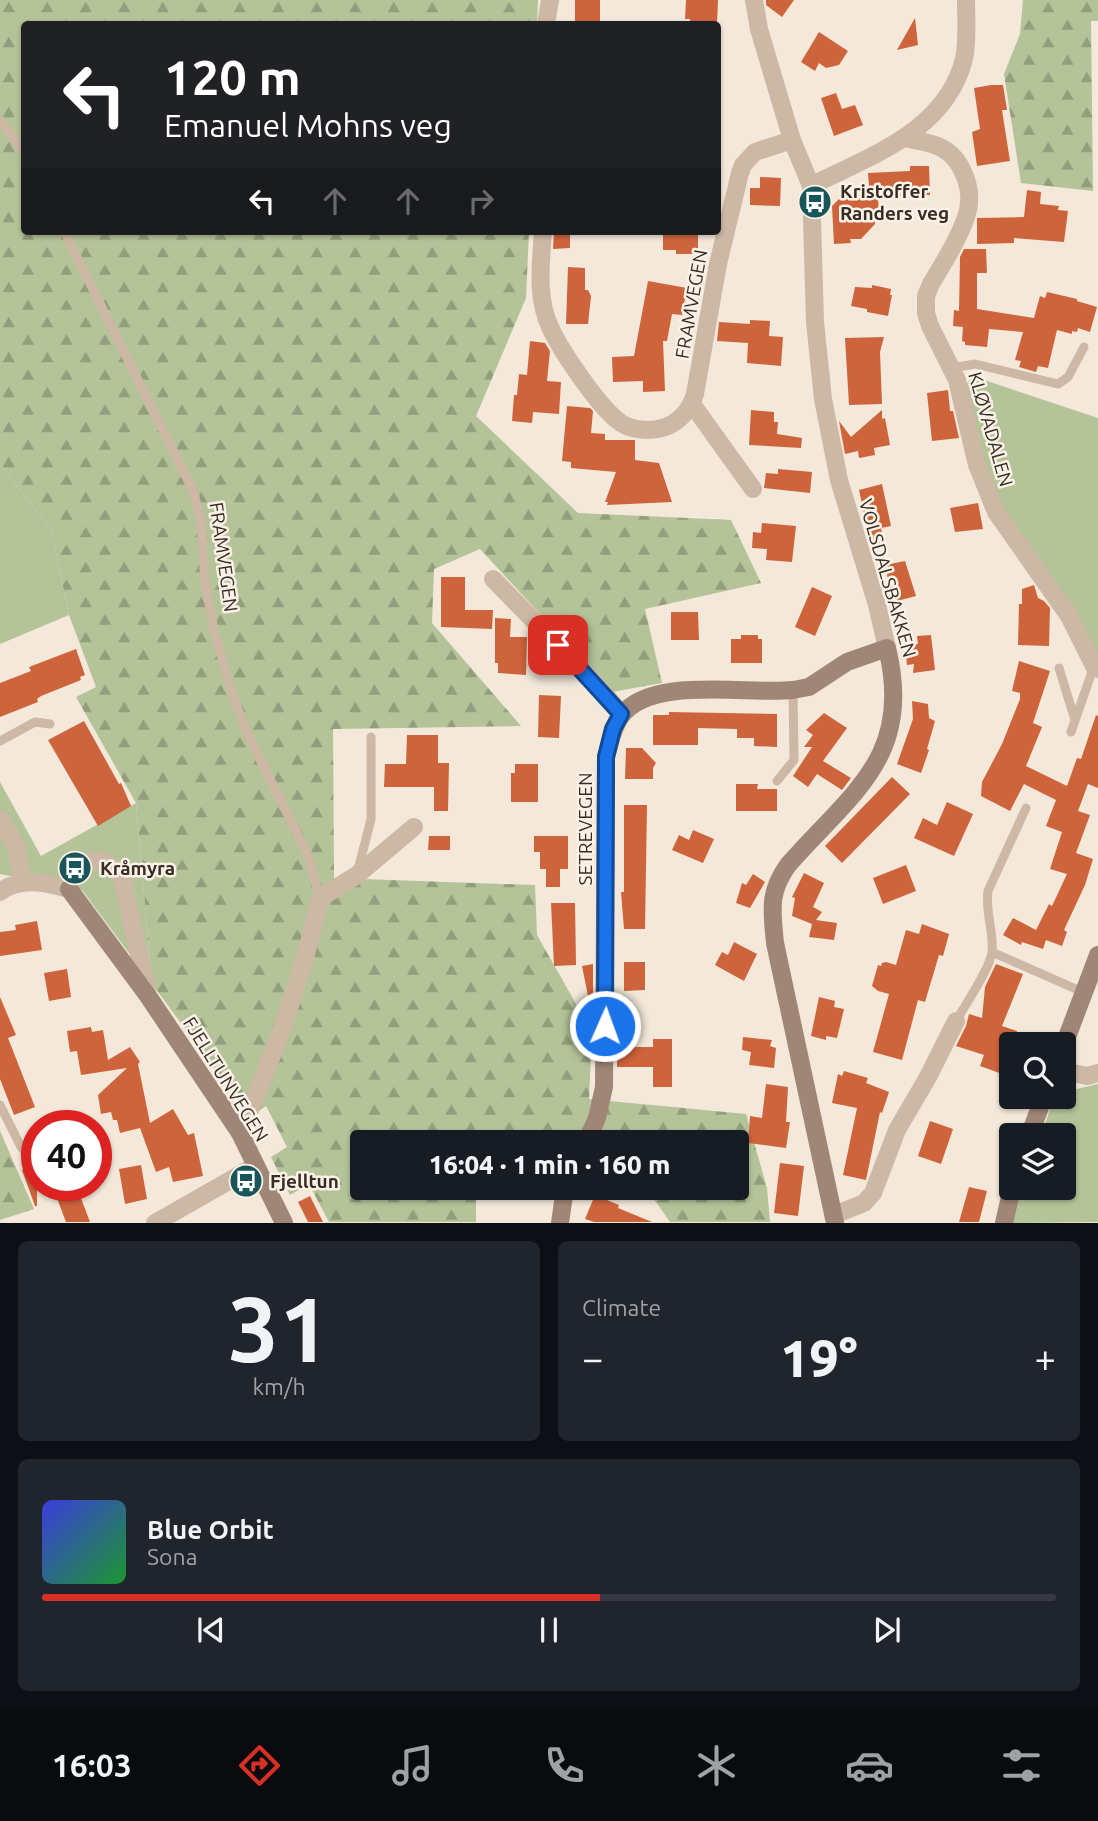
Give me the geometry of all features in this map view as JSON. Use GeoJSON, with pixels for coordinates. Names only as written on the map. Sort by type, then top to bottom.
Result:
{"type":"FeatureCollection","features":[{"type":"Feature","properties":{"kind":"street"},"geometry":{"type":"LineString","coordinates":[[546,21],[550,0]]}},
{"type":"Feature","properties":{"kind":"street","name":"VOLSDALSBAKKEN"},"geometry":{"type":"LineString","coordinates":[[754,0],[792,139],[811,186],[815,322],[823,398],[844,499],[877,605],[893,672],[893,713],[879,761],[849,801],[788,865],[780,876],[771,900],[775,943],[834,1219],[864,1203],[873,1192],[897,1130],[956,1021]]}},
{"type":"Feature","properties":{"kind":"street"},"geometry":{"type":"LineString","coordinates":[[811,186],[905,138],[932,117],[952,91],[964,59],[966,0]]}},
{"type":"Feature","properties":{"kind":"street","name":"KLØVADALEN"},"geometry":{"type":"LineString","coordinates":[[905,138],[940,147],[949,153],[963,173],[968,191],[968,211],[926,296],[926,313],[957,380],[977,465],[996,512],[1069,616],[1096,667]]}},
{"type":"Feature","properties":{"kind":"street","name":"FRAMVEGEN"},"geometry":{"type":"LineString","coordinates":[[692,404],[718,264],[743,165],[755,152],[792,139]]}},
{"type":"Feature","properties":{"kind":"street"},"geometry":{"type":"LineString","coordinates":[[542,235],[542,296],[550,327],[607,411],[630,428],[657,429],[675,422],[692,404],[752,489]]}},
{"type":"Feature","properties":{"kind":"street"},"geometry":{"type":"LineString","coordinates":[[493,579],[598,686],[621,714],[642,699],[664,692],[793,691],[809,687],[847,662],[887,648]]}},
{"type":"Feature","properties":{"kind":"street","name":"SETREVEGEN"},"geometry":{"type":"LineString","coordinates":[[592,1130],[604,1087],[606,757],[613,729],[621,714]]}},
{"type":"Feature","properties":{"kind":"street"},"geometry":{"type":"LineString","coordinates":[[0,818],[16,846],[23,883]]}},
{"type":"Feature","properties":{"kind":"street"},"geometry":{"type":"LineString","coordinates":[[240,1133],[274,1055],[296,991],[320,898],[357,875],[414,827]]}},
{"type":"Feature","properties":{"kind":"street","name":"FJELLTUNVEGEN"},"geometry":{"type":"LineString","coordinates":[[148,996],[142,980],[122,877],[115,867],[103,861],[83,863],[72,875],[69,889],[148,996],[240,1133],[284,1223]]}},
{"type":"Feature","properties":{"kind":"street"},"geometry":{"type":"LineString","coordinates":[[0,892],[23,883],[42,882],[69,889]]}},
{"type":"Feature","properties":{"kind":"street"},"geometry":{"type":"LineString","coordinates":[[1069,1032],[1098,955]]}},
{"type":"Feature","properties":{"kind":"street"},"geometry":{"type":"LineString","coordinates":[[1076,1074],[1087,1076],[1098,1073]]}},
{"type":"Feature","properties":{"kind":"street"},"geometry":{"type":"LineString","coordinates":[[155,1223],[255,1166]]}},
{"type":"Feature","properties":{"kind":"street"},"geometry":{"type":"LineString","coordinates":[[561,1223],[564,1200]]}},
{"type":"Feature","properties":{"kind":"street"},"geometry":{"type":"LineString","coordinates":[[1004,1223],[1009,1200]]}},
{"type":"Feature","properties":{"kind":"lane"},"geometry":{"type":"LineString","coordinates":[[0,120],[21,149]]}},
{"type":"Feature","properties":{"kind":"lane","name":"FRAMVEGEN"},"geometry":{"type":"LineString","coordinates":[[66,235],[194,493],[201,522],[205,583],[214,630],[230,687],[246,731],[308,855],[320,898]]}},
{"type":"Feature","properties":{"kind":"lane"},"geometry":{"type":"LineString","coordinates":[[952,368],[975,364],[1058,384],[1068,377],[1084,347]]}},
{"type":"Feature","properties":{"kind":"lane"},"geometry":{"type":"LineString","coordinates":[[1071,732],[1096,667]]}},
{"type":"Feature","properties":{"kind":"lane"},"geometry":{"type":"LineString","coordinates":[[1059,668],[1075,720]]}},
{"type":"Feature","properties":{"kind":"lane"},"geometry":{"type":"LineString","coordinates":[[777,781],[793,760],[793,691]]}},
{"type":"Feature","properties":{"kind":"lane"},"geometry":{"type":"LineString","coordinates":[[0,741],[35,722],[50,724]]}},
{"type":"Feature","properties":{"kind":"lane"},"geometry":{"type":"LineString","coordinates":[[357,875],[371,819],[371,737]]}},
{"type":"Feature","properties":{"kind":"lane"},"geometry":{"type":"LineString","coordinates":[[956,1021],[979,982],[992,952],[986,901],[988,891],[1026,808]]}},
{"type":"Feature","properties":{"kind":"lane"},"geometry":{"type":"LineString","coordinates":[[992,952],[1084,993]]}},
{"type":"Feature","properties":{"kind":"lane"},"geometry":{"type":"LineString","coordinates":[[0,1105],[21,1148]]}},
{"type":"Feature","properties":{"kind":"green space"},"geometry":{"type":"Polygon","coordinates":[[[0,0],[538,0],[537,21],[21,21],[21,235],[529,235],[526,298],[476,416],[578,513],[731,520],[761,583],[645,609],[662,683],[612,692],[480,549],[434,569],[432,623],[521,726],[333,729],[334,878],[535,885],[537,935],[592,1032],[589,1099],[746,1114],[767,1188],[770,1222],[670,1222],[654,1200],[749,1200],[749,1130],[350,1130],[350,1200],[476,1200],[476,1222],[329,1222],[309,1184],[290,1195],[271,1157],[287,1147],[266,1106],[250,1116],[152,984],[136,803],[76,697],[96,687],[69,615],[51,529],[0,465],[0,0]]]}},
{"type":"Feature","properties":{"kind":"green space"},"geometry":{"type":"Polygon","coordinates":[[[1023,0],[1098,0],[1098,21],[1091,21],[1093,191],[1021,183],[1004,74],[1020,34],[1023,0]]]}},
{"type":"Feature","properties":{"kind":"green space"},"geometry":{"type":"Polygon","coordinates":[[[972,376],[1098,418],[1098,659],[1019,538],[981,464],[965,387],[972,376]]]}},
{"type":"Feature","properties":{"kind":"green space"},"geometry":{"type":"Polygon","coordinates":[[[0,465],[51,529],[69,615],[0,644],[0,465]]]}},
{"type":"Feature","properties":{"kind":"green space"},"geometry":{"type":"Polygon","coordinates":[[[0,782],[41,856],[136,803],[152,984],[82,890],[0,874],[0,782]]]}},
{"type":"Feature","properties":{"kind":"green space"},"geometry":{"type":"Polygon","coordinates":[[[1098,1084],[1098,1222],[1011,1223],[1018,1200],[1076,1200],[1076,1123],[1045,1123],[1050,1109],[1076,1109],[1076,1089],[1098,1084]]]}},
{"type":"Feature","properties":{"kind":"green space"},"geometry":{"type":"Polygon","coordinates":[[[0,1131],[21,1179],[21,1201],[31,1201],[34,1209],[0,1220],[0,1131]]]}},
{"type":"Feature","properties":{"kind":"building"},"geometry":{"type":"Polygon","coordinates":[[[575,0],[600,0],[600,21],[575,21],[575,0]]]}},
{"type":"Feature","properties":{"kind":"building"},"geometry":{"type":"Polygon","coordinates":[[[686,0],[718,0],[717,21],[685,19],[686,0]]]}},
{"type":"Feature","properties":{"kind":"building"},"geometry":{"type":"Polygon","coordinates":[[[766,0],[794,0],[782,17],[766,5],[766,0]]]}},
{"type":"Feature","properties":{"kind":"building"},"geometry":{"type":"Polygon","coordinates":[[[915,18],[918,45],[897,50],[915,18]]]}},
{"type":"Feature","properties":{"kind":"building"},"geometry":{"type":"Polygon","coordinates":[[[819,32],[848,51],[839,65],[826,68],[819,63],[815,71],[801,62],[819,32]]]}},
{"type":"Feature","properties":{"kind":"building"},"geometry":{"type":"Polygon","coordinates":[[[1003,85],[1007,110],[1002,110],[1010,161],[977,166],[972,132],[980,129],[974,88],[1003,85]]]}},
{"type":"Feature","properties":{"kind":"building"},"geometry":{"type":"Polygon","coordinates":[[[836,93],[842,109],[855,105],[863,125],[834,136],[821,98],[836,93]]]}},
{"type":"Feature","properties":{"kind":"building"},"geometry":{"type":"Polygon","coordinates":[[[910,166],[929,166],[930,195],[878,198],[879,213],[875,213],[875,224],[861,239],[850,239],[851,243],[834,244],[832,206],[839,199],[870,198],[868,173],[910,171],[910,166]]]}},
{"type":"Feature","properties":{"kind":"building"},"geometry":{"type":"Polygon","coordinates":[[[760,177],[781,178],[780,206],[750,205],[750,188],[760,188],[760,177]]]}},
{"type":"Feature","properties":{"kind":"building"},"geometry":{"type":"Polygon","coordinates":[[[1027,190],[1041,192],[1040,204],[1059,206],[1058,210],[1068,211],[1064,242],[1014,238],[1014,243],[977,244],[977,218],[1024,217],[1027,190]]]}},
{"type":"Feature","properties":{"kind":"building"},"geometry":{"type":"Polygon","coordinates":[[[554,235],[570,235],[570,248],[553,249],[554,235]]]}},
{"type":"Feature","properties":{"kind":"building"},"geometry":{"type":"Polygon","coordinates":[[[663,235],[698,235],[698,254],[676,254],[676,250],[663,250],[663,235]]]}},
{"type":"Feature","properties":{"kind":"building"},"geometry":{"type":"Polygon","coordinates":[[[964,249],[986,249],[987,273],[977,273],[977,309],[1034,318],[1040,296],[1045,298],[1047,292],[1097,307],[1090,332],[1078,328],[1077,332],[1072,331],[1072,334],[1057,330],[1048,368],[1038,366],[1036,372],[1019,367],[1021,361],[1015,360],[1023,332],[989,329],[987,347],[965,345],[962,341],[963,327],[953,326],[954,310],[959,311],[960,257],[964,249]]]}},
{"type":"Feature","properties":{"kind":"building"},"geometry":{"type":"Polygon","coordinates":[[[568,267],[585,268],[585,290],[588,290],[591,296],[588,324],[566,324],[568,267]]]}},
{"type":"Feature","properties":{"kind":"building"},"geometry":{"type":"Polygon","coordinates":[[[648,281],[687,288],[682,315],[672,314],[667,341],[663,341],[665,391],[643,392],[643,381],[613,382],[612,357],[634,356],[648,281]]]}},
{"type":"Feature","properties":{"kind":"building"},"geometry":{"type":"Polygon","coordinates":[[[872,285],[891,289],[888,316],[851,306],[855,287],[872,288],[872,285]]]}},
{"type":"Feature","properties":{"kind":"building"},"geometry":{"type":"Polygon","coordinates":[[[750,320],[770,321],[769,336],[783,337],[781,366],[747,363],[748,343],[717,341],[719,322],[750,324],[750,320]]]}},
{"type":"Feature","properties":{"kind":"building"},"geometry":{"type":"Polygon","coordinates":[[[884,337],[880,352],[882,404],[849,405],[845,338],[884,337]]]}},
{"type":"Feature","properties":{"kind":"building"},"geometry":{"type":"Polygon","coordinates":[[[530,341],[545,343],[550,351],[547,381],[561,382],[559,414],[533,412],[532,423],[512,421],[519,374],[527,375],[530,341]]]}},
{"type":"Feature","properties":{"kind":"building"},"geometry":{"type":"Polygon","coordinates":[[[948,390],[950,411],[953,411],[959,438],[932,441],[927,393],[948,390]]]}},
{"type":"Feature","properties":{"kind":"building"},"geometry":{"type":"Polygon","coordinates":[[[567,406],[590,408],[593,411],[591,433],[605,434],[605,440],[635,440],[635,460],[659,463],[672,502],[607,505],[608,502],[605,502],[616,472],[571,468],[571,462],[562,461],[567,406]]]}},
{"type":"Feature","properties":{"kind":"building"},"geometry":{"type":"Polygon","coordinates":[[[751,410],[774,412],[774,422],[778,422],[777,434],[802,438],[801,448],[749,445],[751,410]]]}},
{"type":"Feature","properties":{"kind":"building"},"geometry":{"type":"Polygon","coordinates":[[[882,410],[890,445],[874,448],[875,455],[859,458],[858,451],[845,454],[839,421],[851,437],[882,410]]]}},
{"type":"Feature","properties":{"kind":"building"},"geometry":{"type":"Polygon","coordinates":[[[778,469],[812,472],[810,493],[764,488],[766,473],[778,474],[778,469]]]}},
{"type":"Feature","properties":{"kind":"building"},"geometry":{"type":"Polygon","coordinates":[[[882,484],[891,526],[881,528],[884,542],[871,545],[859,490],[882,484]]]}},
{"type":"Feature","properties":{"kind":"building"},"geometry":{"type":"Polygon","coordinates":[[[978,503],[983,529],[955,532],[950,508],[978,503]]]}},
{"type":"Feature","properties":{"kind":"building"},"geometry":{"type":"Polygon","coordinates":[[[762,523],[796,526],[792,562],[766,560],[767,549],[752,548],[753,532],[761,533],[762,523]]]}},
{"type":"Feature","properties":{"kind":"building"},"geometry":{"type":"Polygon","coordinates":[[[905,561],[916,596],[893,602],[885,565],[905,561]]]}},
{"type":"Feature","properties":{"kind":"building"},"geometry":{"type":"Polygon","coordinates":[[[441,577],[465,577],[465,610],[493,610],[492,629],[441,627],[441,577]]]}},
{"type":"Feature","properties":{"kind":"building"},"geometry":{"type":"Polygon","coordinates":[[[1034,585],[1038,598],[1050,608],[1049,646],[1018,645],[1022,589],[1034,585]]]}},
{"type":"Feature","properties":{"kind":"building"},"geometry":{"type":"Polygon","coordinates":[[[812,587],[832,596],[815,636],[795,627],[812,587]]]}},
{"type":"Feature","properties":{"kind":"building"},"geometry":{"type":"Polygon","coordinates":[[[671,612],[698,612],[699,640],[671,640],[671,612]]]}},
{"type":"Feature","properties":{"kind":"building"},"geometry":{"type":"Polygon","coordinates":[[[495,618],[511,619],[510,637],[527,637],[526,675],[498,673],[498,663],[495,663],[495,618]]]}},
{"type":"Feature","properties":{"kind":"building"},"geometry":{"type":"Polygon","coordinates":[[[741,635],[758,635],[758,639],[762,639],[762,663],[731,663],[731,639],[741,639],[741,635]]]}},
{"type":"Feature","properties":{"kind":"building"},"geometry":{"type":"Polygon","coordinates":[[[931,635],[935,670],[913,673],[914,664],[907,665],[905,645],[918,644],[917,636],[931,635]]]}},
{"type":"Feature","properties":{"kind":"building"},"geometry":{"type":"Polygon","coordinates":[[[76,649],[85,675],[80,677],[81,680],[41,696],[37,699],[38,702],[0,717],[0,683],[31,671],[29,667],[76,649]]]}},
{"type":"Feature","properties":{"kind":"building"},"geometry":{"type":"Polygon","coordinates":[[[1019,661],[1050,671],[1033,723],[1042,727],[1026,766],[1067,786],[1077,758],[1081,759],[1096,715],[1098,716],[1098,788],[1088,784],[1078,811],[1090,815],[1076,853],[1093,859],[1085,885],[1064,930],[1067,932],[1062,946],[1046,940],[1043,949],[1022,942],[1021,945],[1003,935],[1013,918],[1036,930],[1049,904],[1052,906],[1067,874],[1050,869],[1062,832],[1046,826],[1056,800],[1024,784],[1010,811],[981,796],[982,782],[1002,744],[1020,699],[1020,693],[1012,691],[1019,661]]]}},
{"type":"Feature","properties":{"kind":"building"},"geometry":{"type":"Polygon","coordinates":[[[539,695],[561,696],[559,738],[538,737],[539,695]]]}},
{"type":"Feature","properties":{"kind":"building"},"geometry":{"type":"Polygon","coordinates":[[[912,701],[928,704],[929,718],[935,721],[921,773],[897,764],[913,719],[912,701]]]}},
{"type":"Feature","properties":{"kind":"building"},"geometry":{"type":"Polygon","coordinates":[[[669,712],[777,714],[777,747],[754,746],[754,738],[737,738],[737,729],[698,728],[698,745],[653,745],[653,715],[669,715],[669,712]]]}},
{"type":"Feature","properties":{"kind":"building"},"geometry":{"type":"Polygon","coordinates":[[[824,713],[847,728],[823,761],[851,778],[842,790],[817,774],[808,787],[793,776],[812,747],[804,747],[813,735],[806,730],[824,713]]]}},
{"type":"Feature","properties":{"kind":"building"},"geometry":{"type":"Polygon","coordinates":[[[84,721],[119,784],[121,783],[131,806],[98,826],[48,740],[84,721]]]}},
{"type":"Feature","properties":{"kind":"building"},"geometry":{"type":"Polygon","coordinates":[[[407,735],[438,735],[438,763],[449,763],[448,811],[434,811],[434,787],[384,787],[385,764],[406,764],[407,735]]]}},
{"type":"Feature","properties":{"kind":"building"},"geometry":{"type":"Polygon","coordinates":[[[626,748],[642,748],[656,763],[653,779],[625,779],[626,748]]]}},
{"type":"Feature","properties":{"kind":"building"},"geometry":{"type":"Polygon","coordinates":[[[515,764],[538,764],[538,802],[511,802],[511,773],[515,773],[515,764]]]}},
{"type":"Feature","properties":{"kind":"building"},"geometry":{"type":"Polygon","coordinates":[[[892,777],[910,794],[842,863],[825,846],[892,777]]]}},
{"type":"Feature","properties":{"kind":"building"},"geometry":{"type":"Polygon","coordinates":[[[736,784],[758,784],[757,789],[777,789],[777,811],[736,811],[736,784]]]}},
{"type":"Feature","properties":{"kind":"building"},"geometry":{"type":"Polygon","coordinates":[[[947,802],[973,814],[954,856],[914,838],[923,818],[937,825],[947,802]]]}},
{"type":"Feature","properties":{"kind":"building"},"geometry":{"type":"Polygon","coordinates":[[[624,805],[647,805],[645,929],[624,929],[621,892],[624,892],[624,805]]]}},
{"type":"Feature","properties":{"kind":"building"},"geometry":{"type":"Polygon","coordinates":[[[693,830],[714,839],[703,863],[672,850],[679,835],[689,840],[693,830]]]}},
{"type":"Feature","properties":{"kind":"building"},"geometry":{"type":"Polygon","coordinates":[[[429,836],[450,836],[450,850],[428,850],[429,836]]]}},
{"type":"Feature","properties":{"kind":"building"},"geometry":{"type":"Polygon","coordinates":[[[534,836],[568,836],[568,869],[560,869],[560,887],[546,887],[546,869],[540,869],[540,852],[534,852],[534,836]]]}},
{"type":"Feature","properties":{"kind":"building"},"geometry":{"type":"Polygon","coordinates":[[[906,865],[916,891],[883,904],[873,878],[906,865]]]}},
{"type":"Feature","properties":{"kind":"building"},"geometry":{"type":"Polygon","coordinates":[[[804,873],[824,883],[813,907],[822,912],[816,920],[837,923],[834,940],[809,937],[812,924],[792,916],[795,898],[792,897],[804,873]]]}},
{"type":"Feature","properties":{"kind":"building"},"geometry":{"type":"Polygon","coordinates":[[[753,874],[765,882],[750,908],[736,903],[742,883],[746,885],[753,874]]]}},
{"type":"Feature","properties":{"kind":"building"},"geometry":{"type":"Polygon","coordinates":[[[551,903],[575,903],[576,965],[554,966],[551,903]]]}},
{"type":"Feature","properties":{"kind":"building"},"geometry":{"type":"Polygon","coordinates":[[[37,921],[42,950],[0,956],[0,932],[16,930],[15,925],[37,921]]]}},
{"type":"Feature","properties":{"kind":"building"},"geometry":{"type":"Polygon","coordinates":[[[922,924],[949,934],[943,956],[939,955],[925,1002],[918,1000],[902,1060],[873,1052],[889,994],[872,986],[878,965],[886,962],[896,965],[906,930],[919,934],[922,924]]]}},
{"type":"Feature","properties":{"kind":"building"},"geometry":{"type":"Polygon","coordinates":[[[734,942],[757,954],[744,981],[715,965],[722,952],[728,955],[734,942]]]}},
{"type":"Feature","properties":{"kind":"building"},"geometry":{"type":"Polygon","coordinates":[[[624,962],[645,962],[645,990],[624,991],[624,962]]]}},
{"type":"Feature","properties":{"kind":"building"},"geometry":{"type":"Polygon","coordinates":[[[593,964],[593,1005],[590,1006],[582,966],[593,964]]]}},
{"type":"Feature","properties":{"kind":"building"},"geometry":{"type":"Polygon","coordinates":[[[996,964],[1023,974],[1002,1026],[1017,1032],[999,1032],[999,1073],[980,1066],[984,1055],[956,1046],[969,1014],[982,1018],[985,987],[996,964]]]}},
{"type":"Feature","properties":{"kind":"building"},"geometry":{"type":"Polygon","coordinates":[[[67,969],[71,997],[49,1001],[44,973],[67,969]]]}},
{"type":"Feature","properties":{"kind":"building"},"geometry":{"type":"Polygon","coordinates":[[[0,997],[16,1035],[8,1038],[35,1107],[21,1110],[14,1115],[0,1079],[0,997]]]}},
{"type":"Feature","properties":{"kind":"building"},"geometry":{"type":"Polygon","coordinates":[[[819,997],[835,1001],[834,1007],[844,1009],[837,1038],[826,1036],[826,1040],[811,1036],[819,997]]]}},
{"type":"Feature","properties":{"kind":"building"},"geometry":{"type":"Polygon","coordinates":[[[91,1027],[92,1032],[103,1030],[108,1060],[130,1047],[140,1062],[138,1064],[150,1123],[173,1109],[188,1135],[194,1133],[203,1176],[173,1182],[169,1167],[156,1172],[140,1128],[120,1133],[117,1120],[113,1120],[112,1110],[100,1110],[98,1095],[127,1068],[81,1075],[77,1051],[70,1052],[67,1031],[91,1027]]]}},
{"type":"Feature","properties":{"kind":"building"},"geometry":{"type":"Polygon","coordinates":[[[743,1037],[772,1040],[770,1046],[776,1048],[774,1068],[749,1065],[751,1052],[742,1050],[743,1037]]]}},
{"type":"Feature","properties":{"kind":"building"},"geometry":{"type":"Polygon","coordinates":[[[653,1039],[672,1039],[672,1087],[653,1087],[653,1067],[617,1067],[617,1047],[653,1047],[653,1039]]]}},
{"type":"Feature","properties":{"kind":"building"},"geometry":{"type":"Polygon","coordinates":[[[844,1071],[868,1078],[866,1083],[889,1092],[882,1113],[880,1112],[866,1180],[843,1175],[857,1108],[832,1103],[838,1074],[842,1076],[844,1071]]]}},
{"type":"Feature","properties":{"kind":"building"},"geometry":{"type":"Polygon","coordinates":[[[766,1084],[788,1087],[786,1122],[790,1122],[786,1148],[749,1143],[750,1116],[762,1118],[766,1084]]]}},
{"type":"Feature","properties":{"kind":"building"},"geometry":{"type":"Polygon","coordinates":[[[930,1121],[953,1129],[941,1164],[918,1156],[930,1121]]]}},
{"type":"Feature","properties":{"kind":"building"},"geometry":{"type":"Polygon","coordinates":[[[780,1163],[804,1166],[798,1216],[774,1213],[780,1163]]]}},
{"type":"Feature","properties":{"kind":"building"},"geometry":{"type":"Polygon","coordinates":[[[141,1165],[147,1199],[125,1204],[119,1169],[141,1165]]]}},
{"type":"Feature","properties":{"kind":"building"},"geometry":{"type":"Polygon","coordinates":[[[969,1187],[987,1191],[979,1222],[959,1222],[969,1187]]]}},
{"type":"Feature","properties":{"kind":"building"},"geometry":{"type":"Polygon","coordinates":[[[310,1196],[323,1222],[308,1222],[298,1202],[310,1196]]]}},
{"type":"Feature","properties":{"kind":"building"},"geometry":{"type":"Polygon","coordinates":[[[593,1200],[607,1200],[619,1205],[618,1208],[652,1222],[594,1222],[585,1219],[593,1200]]]}},
{"type":"Feature","properties":{"kind":"building"},"geometry":{"type":"Polygon","coordinates":[[[58,1201],[82,1201],[90,1222],[66,1222],[58,1201]]]}},
{"type":"Feature","properties":{"kind":"place","name":"Kristoffer Randers veg"},"geometry":{"type":"Point","coordinates":[815,202]}},
{"type":"Feature","properties":{"kind":"place","name":"Kråmyra"},"geometry":{"type":"Point","coordinates":[75,868]}},
{"type":"Feature","properties":{"kind":"place","name":"Fjelltun"},"geometry":{"type":"Point","coordinates":[246,1181]}},
{"type":"Feature","properties":{"kind":"route"},"geometry":{"type":"LineString","coordinates":[[558,645],[621,714],[613,729],[606,757],[605,1026]]}}]}
